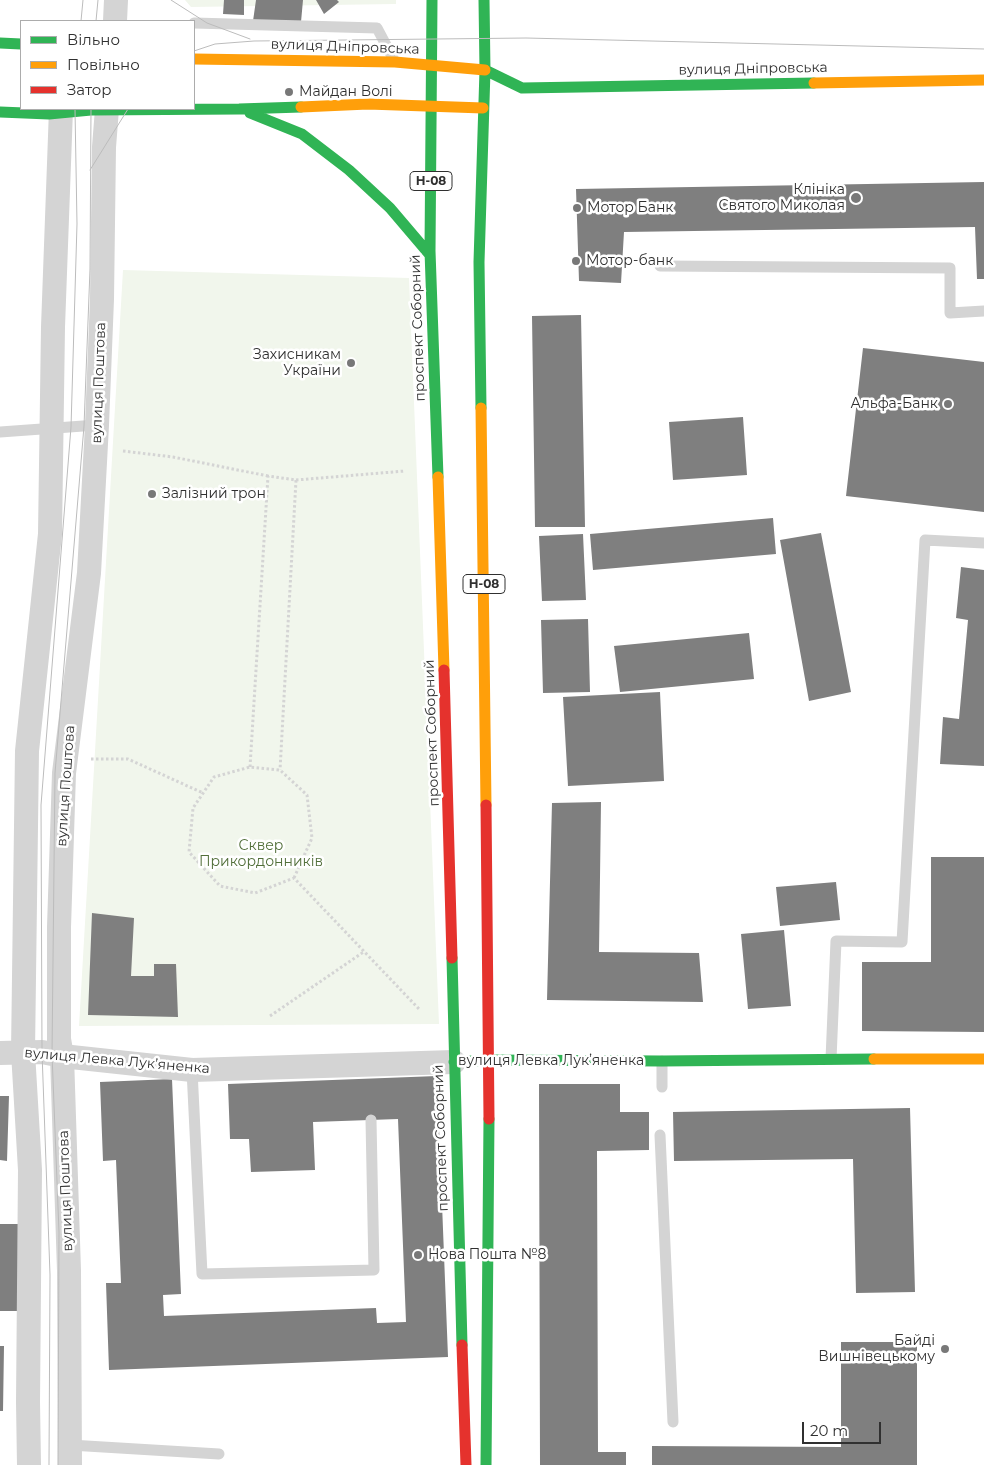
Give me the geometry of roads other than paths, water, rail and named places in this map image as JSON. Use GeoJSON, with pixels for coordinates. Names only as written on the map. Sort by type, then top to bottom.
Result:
{"type":"FeatureCollection","features":[{"type":"Feature","properties":{"kind":"main road","name":"проспект Соборний"},"geometry":{"type":"LineString","coordinates":[[432,0],[430,255],[451,874],[454,1062],[466,1465]]}},
{"type":"Feature","properties":{"kind":"main road","name":"Н-08"},"geometry":{"type":"LineString","coordinates":[[484,0],[479,262],[490,1060],[486,1465]]}},
{"type":"Feature","properties":{"kind":"main road"},"geometry":{"type":"LineString","coordinates":[[0,43],[20,44]]}},
{"type":"Feature","properties":{"kind":"main road","name":"вулиця Дніпровська"},"geometry":{"type":"LineString","coordinates":[[195,59],[395,62],[431,65],[484,70],[522,88]]}},
{"type":"Feature","properties":{"kind":"main road","name":"вулиця Дніпровська"},"geometry":{"type":"LineString","coordinates":[[195,109],[368,104],[483,108],[522,88],[984,80]]}},
{"type":"Feature","properties":{"kind":"main road"},"geometry":{"type":"LineString","coordinates":[[239,109],[302,134],[310,140],[349,170],[390,208],[430,255]]}},
{"type":"Feature","properties":{"kind":"main road","name":"вулиця Дніпровська"},"geometry":{"type":"LineString","coordinates":[[0,112],[49,114],[61,110]]}},
{"type":"Feature","properties":{"kind":"main road","name":"вулиця Левка Лукʼяненка"},"geometry":{"type":"LineString","coordinates":[[454,1062],[490,1060],[984,1059]]}},
{"type":"Feature","properties":{"kind":"street"},"geometry":{"type":"LineString","coordinates":[[115,20],[116,0]]}},
{"type":"Feature","properties":{"kind":"street"},"geometry":{"type":"LineString","coordinates":[[29,1465],[30,1170],[11,1053],[27,751],[50,534],[50,429],[61,110]]}},
{"type":"Feature","properties":{"kind":"street","name":"вулиця Поштова"},"geometry":{"type":"LineString","coordinates":[[70,1455],[69,1271],[62,1056],[59,1039],[59,927],[64,773],[89,573],[102,299],[104,148],[107,110]]}},
{"type":"Feature","properties":{"kind":"street","name":"вулиця Левка Лукʼяненка"},"geometry":{"type":"LineString","coordinates":[[11,1053],[42,1052],[62,1056],[192,1070],[371,1071],[454,1062]]}},
{"type":"Feature","properties":{"kind":"lane"},"geometry":{"type":"LineString","coordinates":[[195,23],[377,28],[395,62]]}},
{"type":"Feature","properties":{"kind":"lane"},"geometry":{"type":"LineString","coordinates":[[660,266],[950,268],[950,312],[984,311]]}},
{"type":"Feature","properties":{"kind":"lane"},"geometry":{"type":"LineString","coordinates":[[0,432],[97,425]]}},
{"type":"Feature","properties":{"kind":"lane"},"geometry":{"type":"LineString","coordinates":[[831,1059],[836,940],[902,942],[925,540],[984,543]]}},
{"type":"Feature","properties":{"kind":"lane"},"geometry":{"type":"LineString","coordinates":[[662,1061],[662,1088]]}},
{"type":"Feature","properties":{"kind":"lane"},"geometry":{"type":"LineString","coordinates":[[192,1070],[202,1274],[374,1270],[371,1120]]}},
{"type":"Feature","properties":{"kind":"lane"},"geometry":{"type":"LineString","coordinates":[[660,1134],[673,1422]]}},
{"type":"Feature","properties":{"kind":"lane"},"geometry":{"type":"LineString","coordinates":[[70,1455],[219,1454]]}},
{"type":"Feature","properties":{"kind":"tram line"},"geometry":{"type":"LineString","coordinates":[[81,20],[83,0]]}},
{"type":"Feature","properties":{"kind":"tram line"},"geometry":{"type":"LineString","coordinates":[[96,20],[98,0]]}},
{"type":"Feature","properties":{"kind":"tram line"},"geometry":{"type":"LineString","coordinates":[[171,0],[207,23],[250,39]]}},
{"type":"Feature","properties":{"kind":"tram line"},"geometry":{"type":"LineString","coordinates":[[195,51],[215,44],[254,41],[526,38],[984,49]]}},
{"type":"Feature","properties":{"kind":"tram line"},"geometry":{"type":"LineString","coordinates":[[49,1465],[50,1275],[42,1052],[41,805],[71,427],[77,224],[75,110]]}},
{"type":"Feature","properties":{"kind":"tram line"},"geometry":{"type":"LineString","coordinates":[[58,1465],[59,1232],[52,1054],[55,773],[84,426],[90,269],[91,110]]}},
{"type":"Feature","properties":{"kind":"tram line"},"geometry":{"type":"LineString","coordinates":[[90,170],[127,110]]}},
{"type":"Feature","properties":{"kind":"place","name":"Майдан Волі"},"geometry":{"type":"Point","coordinates":[289,92]}},
{"type":"Feature","properties":{"kind":"place","name":"Клініка Святого Миколая"},"geometry":{"type":"Point","coordinates":[856,198]}},
{"type":"Feature","properties":{"kind":"place","name":"Мотор Банк"},"geometry":{"type":"Point","coordinates":[577,208]}},
{"type":"Feature","properties":{"kind":"place","name":"Мотор-банк"},"geometry":{"type":"Point","coordinates":[576,261]}},
{"type":"Feature","properties":{"kind":"place","name":"Захисникам України"},"geometry":{"type":"Point","coordinates":[351,363]}},
{"type":"Feature","properties":{"kind":"place","name":"Альфа-Банк"},"geometry":{"type":"Point","coordinates":[948,404]}},
{"type":"Feature","properties":{"kind":"place","name":"Залізний трон"},"geometry":{"type":"Point","coordinates":[152,494]}},
{"type":"Feature","properties":{"kind":"place","name":"Нова Пошта №8"},"geometry":{"type":"Point","coordinates":[418,1255]}},
{"type":"Feature","properties":{"kind":"place","name":"Байді Вишнівецькому"},"geometry":{"type":"Point","coordinates":[945,1349]}},
{"type":"Feature","properties":{"kind":"park label","name":"Сквер Прикордонників"},"geometry":{"type":"Point","coordinates":[261,854]}}]}
